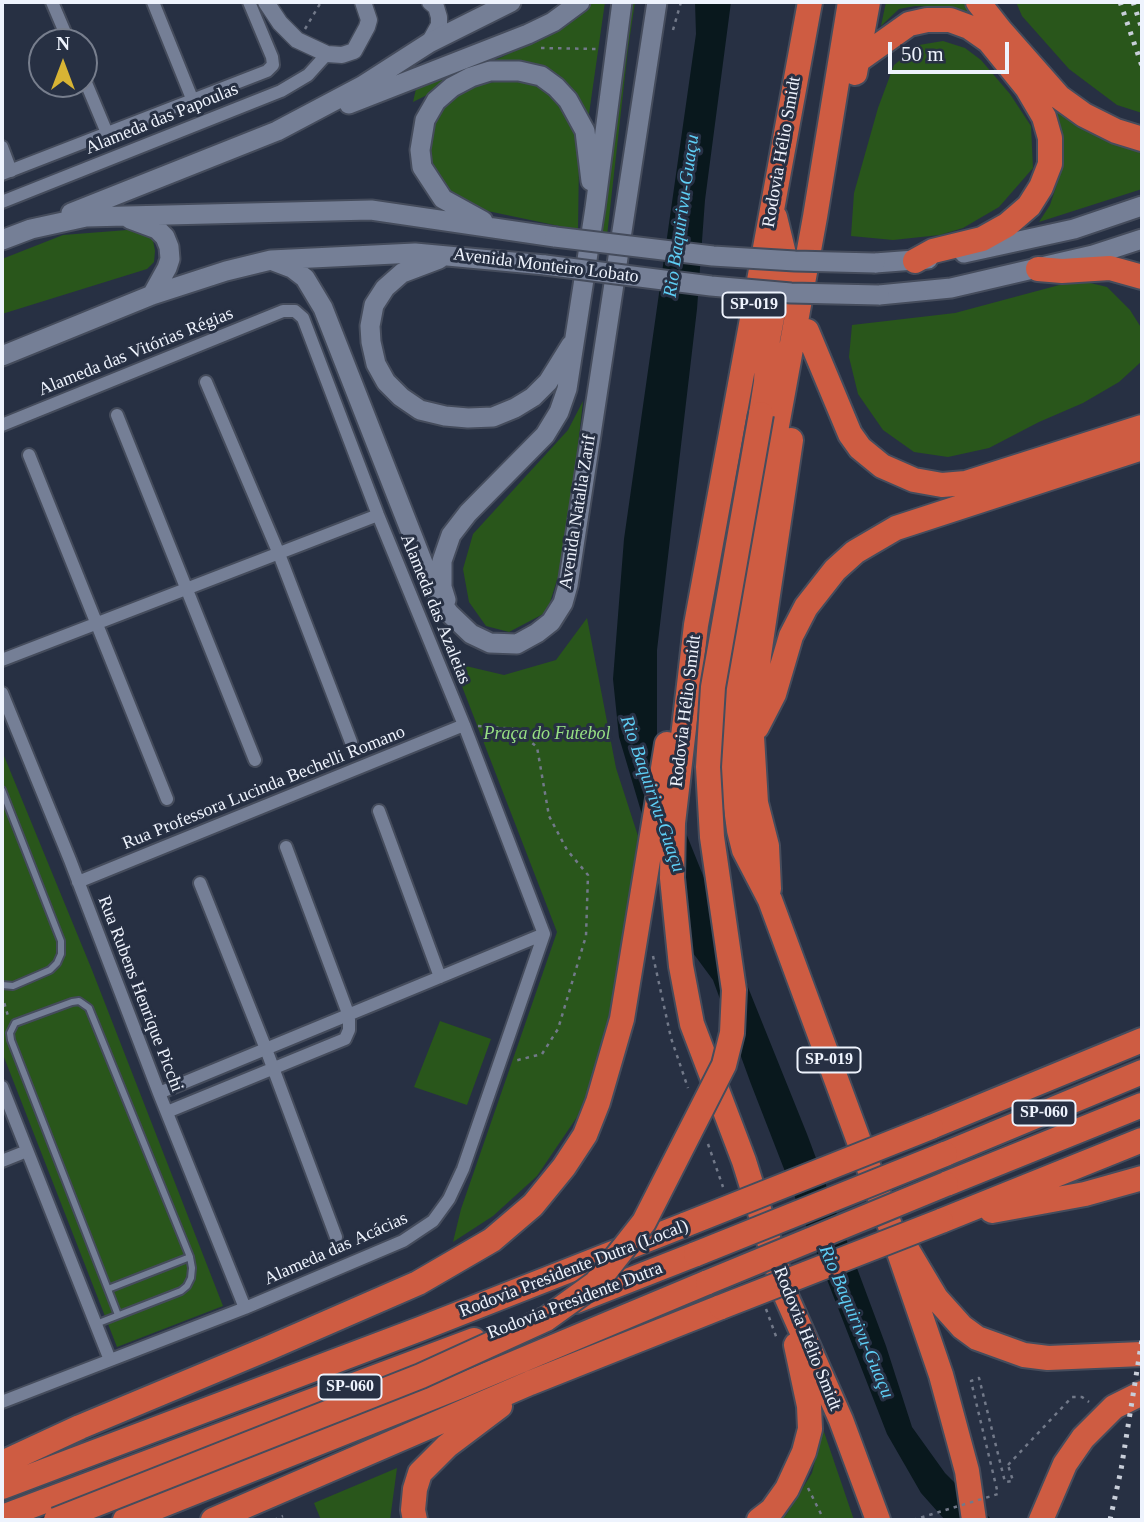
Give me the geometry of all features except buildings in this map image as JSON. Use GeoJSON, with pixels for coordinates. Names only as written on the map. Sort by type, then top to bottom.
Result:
{"type":"FeatureCollection","features":[{"type":"Feature","properties":{"kind":"highway","name":"Rodovia Hélio Smidt"},"geometry":{"type":"LineString","coordinates":[[810,2],[698,616],[673,823],[672,878],[681,966],[692,1024],[744,1161],[786,1296],[841,1420],[878,1520]]}},
{"type":"Feature","properties":{"kind":"highway","name":"SP-019"},"geometry":{"type":"LineString","coordinates":[[850,2],[815,217],[746,596],[733,718],[733,786],[744,850],[770,900],[888,1220],[940,1375],[967,1471],[974,1520]]}},
{"type":"Feature","properties":{"kind":"highway","name":"SP-019"},"geometry":{"type":"LineString","coordinates":[[770,900],[767,846],[757,803],[752,737],[759,655],[807,331],[868,2]]}},
{"type":"Feature","properties":{"kind":"highway"},"geometry":{"type":"LineString","coordinates":[[978,2],[1059,97],[1084,115],[1116,131],[1142,139]]}},
{"type":"Feature","properties":{"kind":"highway"},"geometry":{"type":"LineString","coordinates":[[857,61],[909,24],[928,20],[950,20],[969,27],[989,41],[1027,88],[1047,127],[1050,138],[1049,164],[1041,187],[1029,206],[1007,225],[982,239],[933,251],[915,261]]}},
{"type":"Feature","properties":{"kind":"highway"},"geometry":{"type":"LineString","coordinates":[[56,1520],[421,1376],[546,1319],[596,1283],[643,1223],[724,1065],[732,1033],[734,990],[712,836],[708,767],[713,687],[761,414],[768,339],[784,254],[772,206]]}},
{"type":"Feature","properties":{"kind":"highway"},"geometry":{"type":"LineString","coordinates":[[766,382],[779,340],[794,256],[815,217]]}},
{"type":"Feature","properties":{"kind":"highway"},"geometry":{"type":"LineString","coordinates":[[1038,269],[1062,271],[1110,268],[1142,277]]}},
{"type":"Feature","properties":{"kind":"highway"},"geometry":{"type":"LineString","coordinates":[[807,331],[850,434],[860,448],[882,466],[914,480],[942,485],[966,483],[1142,427]]}},
{"type":"Feature","properties":{"kind":"highway"},"geometry":{"type":"LineString","coordinates":[[1030,463],[1142,408]]}},
{"type":"Feature","properties":{"kind":"highway"},"geometry":{"type":"LineString","coordinates":[[752,737],[774,694],[791,636],[806,607],[835,570],[855,552],[896,528],[1142,448]]}},
{"type":"Feature","properties":{"kind":"highway"},"geometry":{"type":"LineString","coordinates":[[2,1463],[418,1283],[492,1240],[533,1205],[564,1167],[585,1135],[598,1102],[622,1019],[663,760],[698,616]]}},
{"type":"Feature","properties":{"kind":"highway"},"geometry":{"type":"LineString","coordinates":[[1112,1052],[1142,1024]]}},
{"type":"Feature","properties":{"kind":"highway","name":"Rodovia Presidente Dutra (Local)"},"geometry":{"type":"LineString","coordinates":[[2,1487],[420,1329],[931,1127],[1142,1040]]}},
{"type":"Feature","properties":{"kind":"highway","name":"Rodovia Presidente Dutra"},"geometry":{"type":"LineString","coordinates":[[2,1517],[434,1356],[696,1254],[1142,1072]]}},
{"type":"Feature","properties":{"kind":"highway","name":"Rodovia Presidente Dutra"},"geometry":{"type":"LineString","coordinates":[[125,1520],[458,1387],[1142,1105]]}},
{"type":"Feature","properties":{"kind":"highway"},"geometry":{"type":"LineString","coordinates":[[213,1520],[530,1383],[1142,1140]]}},
{"type":"Feature","properties":{"kind":"highway"},"geometry":{"type":"LineString","coordinates":[[947,1219],[1085,1195],[1142,1178]]}},
{"type":"Feature","properties":{"kind":"highway"},"geometry":{"type":"LineString","coordinates":[[888,1220],[936,1298],[962,1327],[977,1338],[1024,1355],[1088,1358],[1142,1354]]}},
{"type":"Feature","properties":{"kind":"highway"},"geometry":{"type":"LineString","coordinates":[[759,1520],[772,1510],[788,1489],[804,1452],[810,1429],[809,1406],[786,1296]]}},
{"type":"Feature","properties":{"kind":"highway"},"geometry":{"type":"LineString","coordinates":[[415,1520],[415,1489],[420,1473],[429,1461],[530,1383]]}},
{"type":"Feature","properties":{"kind":"highway"},"geometry":{"type":"LineString","coordinates":[[1041,1520],[1065,1464],[1083,1438],[1114,1407],[1142,1393]]}},
{"type":"Feature","properties":{"kind":"highway"},"geometry":{"type":"LineString","coordinates":[[156,1520],[313,1455],[335,1435]]}},
{"type":"Feature","properties":{"kind":"main road"},"geometry":{"type":"LineString","coordinates":[[31,229],[277,131],[362,86],[429,43],[508,2]]}},
{"type":"Feature","properties":{"kind":"main road"},"geometry":{"type":"LineString","coordinates":[[277,131],[295,127],[528,34],[553,22],[580,2]]}},
{"type":"Feature","properties":{"kind":"main road"},"geometry":{"type":"LineString","coordinates":[[449,613],[442,587],[443,561],[451,535],[468,513],[545,435],[559,412],[568,389],[622,2]]}},
{"type":"Feature","properties":{"kind":"main road","name":"Avenida Natalia Zarif"},"geometry":{"type":"LineString","coordinates":[[271,260],[292,268],[305,278],[323,308],[434,591],[449,613],[471,634],[490,643],[517,644],[537,633],[551,622],[563,603],[568,585],[654,8]]}},
{"type":"Feature","properties":{"kind":"main road"},"geometry":{"type":"LineString","coordinates":[[503,230],[443,199],[422,167],[420,150],[425,120],[436,102],[452,87],[490,71],[519,71],[541,76],[568,100],[585,131],[595,208]]}},
{"type":"Feature","properties":{"kind":"main road"},"geometry":{"type":"LineString","coordinates":[[915,261],[1000,247],[1074,229],[1142,206]]}},
{"type":"Feature","properties":{"kind":"main road","name":"Avenida Monteiro Lobato"},"geometry":{"type":"LineString","coordinates":[[2,240],[31,229],[86,217],[371,210],[555,237],[713,256],[795,261],[915,261]]}},
{"type":"Feature","properties":{"kind":"main road"},"geometry":{"type":"LineString","coordinates":[[119,215],[157,229],[165,237],[170,258],[164,276],[152,295]]}},
{"type":"Feature","properties":{"kind":"main road","name":"Avenida Monteiro Lobato"},"geometry":{"type":"LineString","coordinates":[[2,356],[152,295],[226,271],[271,260],[415,253],[791,293],[878,295],[951,288],[1093,255],[1142,239]]}},
{"type":"Feature","properties":{"kind":"main road"},"geometry":{"type":"LineString","coordinates":[[449,255],[402,274],[385,288],[374,306],[370,326],[376,364],[386,382],[420,410],[468,418],[494,417],[515,408],[533,397],[548,382],[576,335]]}},
{"type":"Feature","properties":{"kind":"street"},"geometry":{"type":"LineString","coordinates":[[51,2],[63,28]]}},
{"type":"Feature","properties":{"kind":"street"},"geometry":{"type":"LineString","coordinates":[[153,2],[193,102]]}},
{"type":"Feature","properties":{"kind":"street"},"geometry":{"type":"LineString","coordinates":[[2,147],[6,172],[193,102],[267,71],[273,65],[272,57],[249,2]]}},
{"type":"Feature","properties":{"kind":"street"},"geometry":{"type":"LineString","coordinates":[[266,2],[280,23],[297,40],[327,54],[354,51],[377,2]]}},
{"type":"Feature","properties":{"kind":"street"},"geometry":{"type":"LineString","coordinates":[[363,2],[369,20]]}},
{"type":"Feature","properties":{"kind":"street"},"geometry":{"type":"LineString","coordinates":[[429,43],[439,25],[436,6],[430,2]]}},
{"type":"Feature","properties":{"kind":"street","name":"Alameda das Papoulas"},"geometry":{"type":"LineString","coordinates":[[2,202],[281,91],[308,75],[327,54]]}},
{"type":"Feature","properties":{"kind":"street"},"geometry":{"type":"LineString","coordinates":[[92,98],[107,134]]}},
{"type":"Feature","properties":{"kind":"street","name":"Alameda das Vitórias Régias"},"geometry":{"type":"LineString","coordinates":[[2,425],[283,311]]}},
{"type":"Feature","properties":{"kind":"street","name":"Alameda das Azaleias"},"geometry":{"type":"LineString","coordinates":[[283,311],[295,311],[303,318],[544,934]]}},
{"type":"Feature","properties":{"kind":"street"},"geometry":{"type":"LineString","coordinates":[[206,382],[279,554],[351,742]]}},
{"type":"Feature","properties":{"kind":"street"},"geometry":{"type":"LineString","coordinates":[[117,415],[256,760]]}},
{"type":"Feature","properties":{"kind":"street"},"geometry":{"type":"LineString","coordinates":[[29,455],[167,799]]}},
{"type":"Feature","properties":{"kind":"street"},"geometry":{"type":"LineString","coordinates":[[2,660],[378,515]]}},
{"type":"Feature","properties":{"kind":"street","name":"Rua Rubens Henrique Picchi"},"geometry":{"type":"LineString","coordinates":[[2,693],[245,1308]]}},
{"type":"Feature","properties":{"kind":"street","name":"Rua Professora Lucinda Bechelli Romano"},"geometry":{"type":"LineString","coordinates":[[78,882],[464,725]]}},
{"type":"Feature","properties":{"kind":"street"},"geometry":{"type":"LineString","coordinates":[[379,811],[440,977]]}},
{"type":"Feature","properties":{"kind":"street"},"geometry":{"type":"LineString","coordinates":[[167,1112],[345,1039],[349,1030],[349,1016],[286,847]]}},
{"type":"Feature","properties":{"kind":"street"},"geometry":{"type":"LineString","coordinates":[[200,883],[274,1069],[336,1237]]}},
{"type":"Feature","properties":{"kind":"street"},"geometry":{"type":"LineString","coordinates":[[159,1093],[544,934]]}},
{"type":"Feature","properties":{"kind":"street","name":"Alameda das Acácias"},"geometry":{"type":"LineString","coordinates":[[2,1402],[245,1308],[403,1241],[433,1221],[449,1199],[463,1169],[544,934]]}},
{"type":"Feature","properties":{"kind":"street"},"geometry":{"type":"LineString","coordinates":[[2,1087],[110,1360]]}},
{"type":"Feature","properties":{"kind":"street"},"geometry":{"type":"LineString","coordinates":[[2,1161],[27,1151]]}},
{"type":"Feature","properties":{"kind":"lane"},"geometry":{"type":"LineString","coordinates":[[2,790],[61,941],[61,954],[57,964],[50,970],[13,986],[2,985]]}},
{"type":"Feature","properties":{"kind":"lane"},"geometry":{"type":"LineString","coordinates":[[96,1324],[181,1291],[191,1278],[190,1257],[89,1007],[79,1001],[15,1023],[11,1040],[118,1315]]}},
{"type":"Feature","properties":{"kind":"lane"},"geometry":{"type":"LineString","coordinates":[[108,1289],[190,1257]]}},
{"type":"Feature","properties":{"kind":"path"},"geometry":{"type":"LineString","coordinates":[[673,30],[681,2]]}},
{"type":"Feature","properties":{"kind":"path"},"geometry":{"type":"LineString","coordinates":[[297,40],[319,3]]}},
{"type":"Feature","properties":{"kind":"path"},"geometry":{"type":"LineString","coordinates":[[464,725],[515,729],[537,747],[549,816],[567,850],[588,876],[586,936],[558,1029],[542,1054],[500,1064]]}},
{"type":"Feature","properties":{"kind":"path"},"geometry":{"type":"LineString","coordinates":[[2,985],[2,1001],[12,1027]]}},
{"type":"Feature","properties":{"kind":"path"},"geometry":{"type":"LineString","coordinates":[[913,1520],[998,1494],[971,1381],[979,1378],[1005,1482],[1013,1481],[1008,1465],[1072,1397],[1082,1397],[1095,1407],[1103,1418]]}},
{"type":"Feature","properties":{"kind":"path"},"geometry":{"type":"LineString","coordinates":[[274,1520],[283,1516]]}},
{"type":"Feature","properties":{"kind":"green space"},"geometry":{"type":"Polygon","coordinates":[[[588,2],[605,2],[588,121],[581,103],[570,88],[540,68],[433,92],[413,102],[416,89],[502,57],[526,45],[588,2]]]}},
{"type":"Feature","properties":{"kind":"green space"},"geometry":{"type":"Polygon","coordinates":[[[625,2],[635,2],[607,236],[598,235],[625,2]]]}},
{"type":"Feature","properties":{"kind":"green space"},"geometry":{"type":"Polygon","coordinates":[[[886,2],[970,2],[1033,74],[1142,145],[1142,189],[1039,222],[1050,205],[1062,169],[1062,143],[968,19],[944,7],[915,6],[899,9],[881,26],[886,2]]]}},
{"type":"Feature","properties":{"kind":"green space"},"geometry":{"type":"Polygon","coordinates":[[[1016,2],[1142,2],[1142,113],[1117,105],[1069,69],[1022,16],[1016,2]]]}},
{"type":"Feature","properties":{"kind":"green space"},"geometry":{"type":"Polygon","coordinates":[[[943,41],[965,48],[981,60],[1010,94],[1031,126],[1033,168],[999,207],[963,228],[940,235],[893,240],[851,236],[854,193],[878,108],[894,65],[919,45],[943,41]]]}},
{"type":"Feature","properties":{"kind":"green space"},"geometry":{"type":"Polygon","coordinates":[[[521,80],[537,84],[551,92],[574,126],[579,158],[578,230],[478,209],[453,196],[438,181],[430,163],[428,145],[433,127],[449,101],[474,86],[521,80]]]}},
{"type":"Feature","properties":{"kind":"green space"},"geometry":{"type":"Polygon","coordinates":[[[140,229],[153,240],[155,251],[154,262],[147,269],[2,314],[2,259],[63,235],[140,229]]]}},
{"type":"Feature","properties":{"kind":"green space"},"geometry":{"type":"Polygon","coordinates":[[[1078,280],[1107,287],[1130,310],[1142,329],[1142,361],[1119,382],[1083,403],[989,448],[948,457],[914,452],[883,430],[858,394],[849,357],[852,325],[955,313],[1078,280]]]}},
{"type":"Feature","properties":{"kind":"green space"},"geometry":{"type":"Polygon","coordinates":[[[583,401],[566,551],[547,612],[509,632],[486,626],[469,602],[463,569],[473,534],[568,430],[583,401]]]}},
{"type":"Feature","properties":{"kind":"green space","name":"Praça do Futebol"},"geometry":{"type":"Polygon","coordinates":[[[587,618],[616,768],[638,836],[607,1046],[577,1117],[537,1176],[493,1216],[453,1242],[461,1209],[557,932],[453,663],[504,675],[556,660],[587,618]]]}},
{"type":"Feature","properties":{"kind":"green space"},"geometry":{"type":"Polygon","coordinates":[[[2,751],[92,970],[223,1306],[117,1347],[2,1052],[2,751]]]}},
{"type":"Feature","properties":{"kind":"green space"},"geometry":{"type":"Polygon","coordinates":[[[440,1021],[491,1039],[467,1105],[414,1087],[440,1021]]]}},
{"type":"Feature","properties":{"kind":"green space"},"geometry":{"type":"Polygon","coordinates":[[[823,1429],[854,1520],[780,1520],[786,1515],[812,1473],[823,1429]]]}},
{"type":"Feature","properties":{"kind":"green space"},"geometry":{"type":"Polygon","coordinates":[[[397,1468],[390,1520],[321,1520],[314,1503],[397,1468]]]}},
{"type":"Feature","properties":{"kind":"water","name":"Rio Baquirivu-Guaçu"},"geometry":{"type":"Polygon","coordinates":[[[695,2],[731,2],[705,200],[697,309],[657,650],[657,761],[807,1134],[886,1346],[912,1427],[945,1473],[992,1520],[945,1520],[921,1493],[887,1434],[713,980],[693,953],[643,818],[619,737],[613,679],[624,539],[696,34],[695,2]]]}},
{"type":"Feature","properties":{"kind":"railway"},"geometry":{"type":"LineString","coordinates":[[1120,2],[1142,66]]}},
{"type":"Feature","properties":{"kind":"railway"},"geometry":{"type":"LineString","coordinates":[[1133,2],[1142,29]]}},
{"type":"Feature","properties":{"kind":"railway"},"geometry":{"type":"LineString","coordinates":[[1110,1520],[1121,1470],[1142,1339]]}}]}
